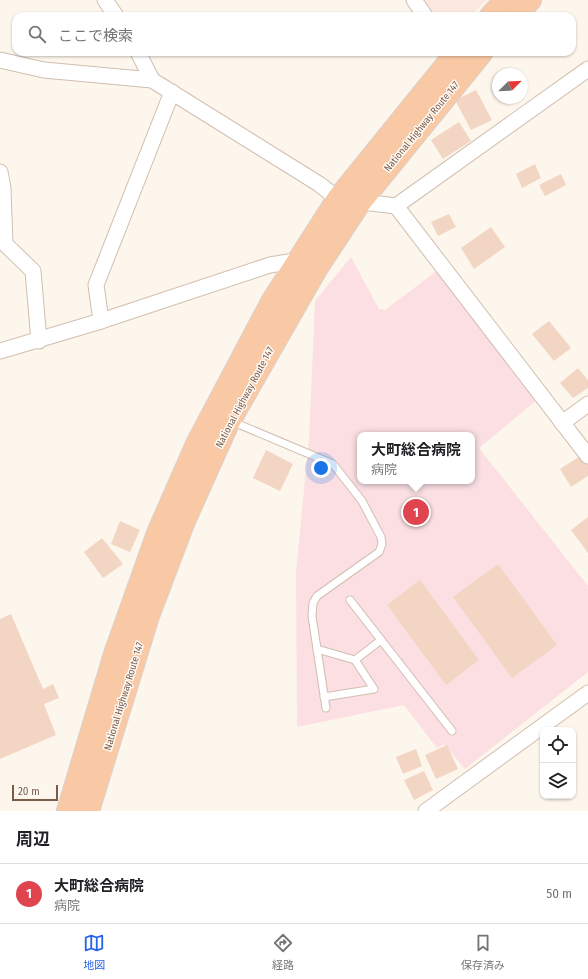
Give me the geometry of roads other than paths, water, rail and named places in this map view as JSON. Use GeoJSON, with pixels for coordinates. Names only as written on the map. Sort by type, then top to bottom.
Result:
{"type":"FeatureCollection","features":[{"type":"Feature","properties":{"kind":"highway"},"geometry":{"type":"LineString","coordinates":[[495,12],[506,0]]}},
{"type":"Feature","properties":{"kind":"highway"},"geometry":{"type":"LineString","coordinates":[[518,12],[530,0]]}},
{"type":"Feature","properties":{"kind":"highway","name":"National Highway Route 147"},"geometry":{"type":"LineString","coordinates":[[88,811],[148,616],[222,416],[308,264],[338,199],[451,56]]}},
{"type":"Feature","properties":{"kind":"highway","name":"National Highway Route 147"},"geometry":{"type":"LineString","coordinates":[[308,264],[479,56]]}},
{"type":"Feature","properties":{"kind":"highway","name":"National Highway Route 147"},"geometry":{"type":"LineString","coordinates":[[68,811],[115,654],[155,540],[197,444],[222,416]]}},
{"type":"Feature","properties":{"kind":"street"},"geometry":{"type":"LineString","coordinates":[[105,0],[113,12]]}},
{"type":"Feature","properties":{"kind":"street"},"geometry":{"type":"LineString","coordinates":[[414,0],[422,12]]}},
{"type":"Feature","properties":{"kind":"street"},"geometry":{"type":"LineString","coordinates":[[140,56],[152,80]]}},
{"type":"Feature","properties":{"kind":"street"},"geometry":{"type":"LineString","coordinates":[[0,60],[44,70],[152,80],[319,184],[338,199],[396,206],[588,69]]}},
{"type":"Feature","properties":{"kind":"street"},"geometry":{"type":"LineString","coordinates":[[101,321],[96,285],[172,92]]}},
{"type":"Feature","properties":{"kind":"street"},"geometry":{"type":"LineString","coordinates":[[0,172],[3,188],[5,244],[33,271],[39,341]]}},
{"type":"Feature","properties":{"kind":"street"},"geometry":{"type":"LineString","coordinates":[[396,206],[588,456]]}},
{"type":"Feature","properties":{"kind":"street"},"geometry":{"type":"LineString","coordinates":[[0,352],[101,321],[270,264],[308,264]]}},
{"type":"Feature","properties":{"kind":"street"},"geometry":{"type":"LineString","coordinates":[[562,423],[588,404]]}},
{"type":"Feature","properties":{"kind":"street"},"geometry":{"type":"LineString","coordinates":[[426,811],[588,693]]}},
{"type":"Feature","properties":{"kind":"lane"},"geometry":{"type":"LineString","coordinates":[[222,416],[333,464],[362,501],[381,537],[382,544],[379,552],[318,596],[313,603],[312,616],[326,708]]}},
{"type":"Feature","properties":{"kind":"lane"},"geometry":{"type":"LineString","coordinates":[[350,600],[452,731]]}},
{"type":"Feature","properties":{"kind":"lane"},"geometry":{"type":"LineString","coordinates":[[355,660],[381,640]]}},
{"type":"Feature","properties":{"kind":"lane"},"geometry":{"type":"LineString","coordinates":[[317,649],[355,660],[374,689],[324,697]]}},
{"type":"Feature","properties":{"kind":"place","name":"大町総合病院"},"geometry":{"type":"Point","coordinates":[416,512]}}]}
